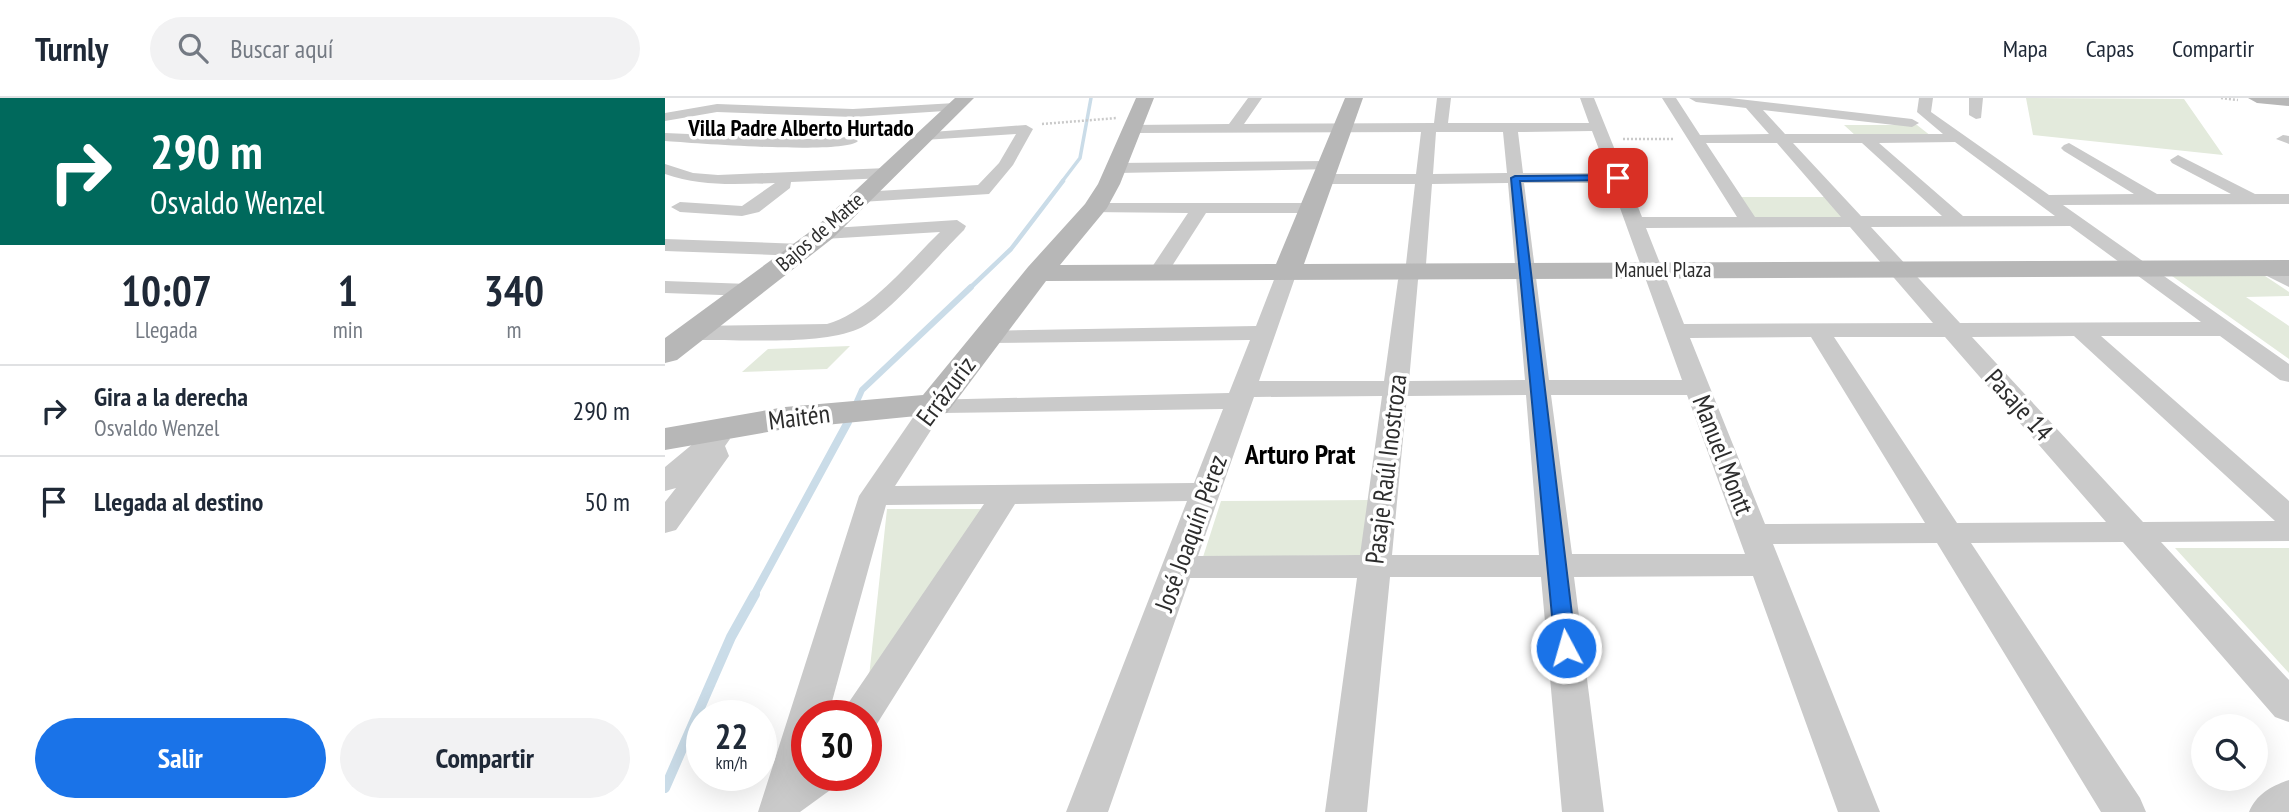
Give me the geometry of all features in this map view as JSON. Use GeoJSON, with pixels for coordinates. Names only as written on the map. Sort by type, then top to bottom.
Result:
{"type":"FeatureCollection","features":[{"type":"Feature","properties":{"kind":"street","name":"Errázuriz"},"geometry":{"type":"LineString","coordinates":[[812,700],[874,496],[934,405],[1038,273],[1095,208],[1116,167],[1145,98]]}},
{"type":"Feature","properties":{"kind":"street"},"geometry":{"type":"LineString","coordinates":[[1234,128],[1255,98]]}},
{"type":"Feature","properties":{"kind":"street","name":"José Joaquín Pérez"},"geometry":{"type":"LineString","coordinates":[[1087,812],[1354,98]]}},
{"type":"Feature","properties":{"kind":"street","name":"Pasaje Raúl Inostroza"},"geometry":{"type":"LineString","coordinates":[[1346,812],[1408,280],[1416,264],[1424,179],[1444,98]]}},
{"type":"Feature","properties":{"kind":"street","name":"Manuel Montt"},"geometry":{"type":"LineString","coordinates":[[1587,98],[1859,812]]}},
{"type":"Feature","properties":{"kind":"street"},"geometry":{"type":"LineString","coordinates":[[1669,98],[1749,222]]}},
{"type":"Feature","properties":{"kind":"street"},"geometry":{"type":"LineString","coordinates":[[1696,98],[1943,126]]}},
{"type":"Feature","properties":{"kind":"street"},"geometry":{"type":"LineString","coordinates":[[1926,98],[1924,113],[2289,375]]}},
{"type":"Feature","properties":{"kind":"street"},"geometry":{"type":"LineString","coordinates":[[1976,98],[1976,115]]}},
{"type":"Feature","properties":{"kind":"street"},"geometry":{"type":"LineString","coordinates":[[2257,98],[2289,101]]}},
{"type":"Feature","properties":{"kind":"street"},"geometry":{"type":"LineString","coordinates":[[665,117],[717,108],[848,113],[960,103]]}},
{"type":"Feature","properties":{"kind":"street","name":"Bajos de Matte"},"geometry":{"type":"LineString","coordinates":[[665,353],[824,233],[960,103]]}},
{"type":"Feature","properties":{"kind":"street","name":"Pasaje 14"},"geometry":{"type":"LineString","coordinates":[[1750,104],[2289,706]]}},
{"type":"Feature","properties":{"kind":"street"},"geometry":{"type":"LineString","coordinates":[[806,143],[848,113]]}},
{"type":"Feature","properties":{"kind":"street"},"geometry":{"type":"LineString","coordinates":[[1132,129],[1510,127],[1601,133]]}},
{"type":"Feature","properties":{"kind":"street"},"geometry":{"type":"LineString","coordinates":[[1510,127],[1583,812]]}},
{"type":"Feature","properties":{"kind":"street"},"geometry":{"type":"LineString","coordinates":[[861,197],[977,190],[1005,165],[1022,130],[924,136]]}},
{"type":"Feature","properties":{"kind":"street"},"geometry":{"type":"LineString","coordinates":[[665,137],[806,143],[851,141]]}},
{"type":"Feature","properties":{"kind":"street"},"geometry":{"type":"LineString","coordinates":[[1865,138],[1958,221]]}},
{"type":"Feature","properties":{"kind":"street"},"geometry":{"type":"LineString","coordinates":[[1696,139],[1959,138]]}},
{"type":"Feature","properties":{"kind":"street"},"geometry":{"type":"LineString","coordinates":[[2069,148],[2153,199]]}},
{"type":"Feature","properties":{"kind":"street"},"geometry":{"type":"LineString","coordinates":[[2178,160],[2253,199]]}},
{"type":"Feature","properties":{"kind":"street"},"geometry":{"type":"LineString","coordinates":[[1116,167],[1325,173],[1424,179],[1618,178]]}},
{"type":"Feature","properties":{"kind":"street"},"geometry":{"type":"LineString","coordinates":[[665,169],[699,179],[733,184],[784,184],[883,176]]}},
{"type":"Feature","properties":{"kind":"street"},"geometry":{"type":"LineString","coordinates":[[672,208],[733,184],[883,176]]}},
{"type":"Feature","properties":{"kind":"street"},"geometry":{"type":"LineString","coordinates":[[672,208],[742,211],[753,208],[784,184]]}},
{"type":"Feature","properties":{"kind":"street"},"geometry":{"type":"LineString","coordinates":[[2045,200],[2289,199]]}},
{"type":"Feature","properties":{"kind":"street"},"geometry":{"type":"LineString","coordinates":[[1095,208],[1312,208]]}},
{"type":"Feature","properties":{"kind":"street"},"geometry":{"type":"LineString","coordinates":[[1158,273],[1200,208]]}},
{"type":"Feature","properties":{"kind":"street"},"geometry":{"type":"LineString","coordinates":[[1635,223],[2074,221]]}},
{"type":"Feature","properties":{"kind":"street"},"geometry":{"type":"LineString","coordinates":[[692,333],[828,331],[852,324],[870,312],[949,226],[824,233]]}},
{"type":"Feature","properties":{"kind":"street"},"geometry":{"type":"LineString","coordinates":[[665,245],[802,250]]}},
{"type":"Feature","properties":{"kind":"street","name":"Manuel Plaza"},"geometry":{"type":"LineString","coordinates":[[1038,273],[2141,269],[2282,273]]}},
{"type":"Feature","properties":{"kind":"street"},"geometry":{"type":"LineString","coordinates":[[665,287],[749,290]]}},
{"type":"Feature","properties":{"kind":"street"},"geometry":{"type":"LineString","coordinates":[[1676,331],[2225,329]]}},
{"type":"Feature","properties":{"kind":"street"},"geometry":{"type":"LineString","coordinates":[[1818,330],[2125,812]]}},
{"type":"Feature","properties":{"kind":"street"},"geometry":{"type":"LineString","coordinates":[[2078,330],[2289,517]]}},
{"type":"Feature","properties":{"kind":"street"},"geometry":{"type":"LineString","coordinates":[[988,336],[1265,333]]}},
{"type":"Feature","properties":{"kind":"street"},"geometry":{"type":"LineString","coordinates":[[934,405],[1396,388],[1697,387]]}},
{"type":"Feature","properties":{"kind":"street","name":"Maitén"},"geometry":{"type":"LineString","coordinates":[[665,447],[844,412],[934,405]]}},
{"type":"Feature","properties":{"kind":"street"},"geometry":{"type":"LineString","coordinates":[[665,482],[718,437]]}},
{"type":"Feature","properties":{"kind":"street"},"geometry":{"type":"LineString","coordinates":[[665,523],[715,456],[718,437]]}},
{"type":"Feature","properties":{"kind":"street","name":"Maitén"},"geometry":{"type":"LineString","coordinates":[[665,439],[718,437]]}},
{"type":"Feature","properties":{"kind":"street"},"geometry":{"type":"LineString","coordinates":[[874,496],[1206,492]]}},
{"type":"Feature","properties":{"kind":"street"},"geometry":{"type":"LineString","coordinates":[[871,700],[1006,494]]}},
{"type":"Feature","properties":{"kind":"street"},"geometry":{"type":"LineString","coordinates":[[1753,534],[2289,531]]}},
{"type":"Feature","properties":{"kind":"street"},"geometry":{"type":"LineString","coordinates":[[1178,567],[1765,565]]}},
{"type":"Feature","properties":{"kind":"street","name":"Errázuriz"},"geometry":{"type":"LineString","coordinates":[[781,806],[791,772]]}},
{"type":"Feature","properties":{"kind":"street","name":"Errázuriz"},"geometry":{"type":"LineString","coordinates":[[781,806],[799,791]]}},
{"type":"Feature","properties":{"kind":"street"},"geometry":{"type":"LineString","coordinates":[[2270,812],[2289,799]]}},
{"type":"Feature","properties":{"kind":"path"},"geometry":{"type":"LineString","coordinates":[[1022,130],[1028,126],[1093,119]]}},
{"type":"Feature","properties":{"kind":"path"},"geometry":{"type":"LineString","coordinates":[[1601,133],[1696,139]]}},
{"type":"Feature","properties":{"kind":"shaded area"},"geometry":{"type":"Polygon","coordinates":[[[2026,98],[2184,99],[2223,155],[2033,135],[2026,98]]]}},
{"type":"Feature","properties":{"kind":"shaded area"},"geometry":{"type":"Polygon","coordinates":[[[1844,125],[1917,125],[1931,136],[1856,136],[1844,125]]]}},
{"type":"Feature","properties":{"kind":"shaded area"},"geometry":{"type":"Polygon","coordinates":[[[1736,197],[1828,197],[1847,219],[1751,219],[1736,197]]]}},
{"type":"Feature","properties":{"kind":"shaded area"},"geometry":{"type":"Polygon","coordinates":[[[2172,276],[2265,276],[2289,292],[2289,296],[2246,297],[2289,326],[2289,359],[2172,276]]]}},
{"type":"Feature","properties":{"kind":"shaded area"},"geometry":{"type":"Polygon","coordinates":[[[850,346],[827,369],[742,372],[768,349],[850,346]]]}},
{"type":"Feature","properties":{"kind":"shaded area"},"geometry":{"type":"Polygon","coordinates":[[[1373,500],[1366,555],[1203,557],[1221,501],[1373,500]]]}},
{"type":"Feature","properties":{"kind":"shaded area"},"geometry":{"type":"Polygon","coordinates":[[[887,509],[982,509],[869,677],[887,509]]]}},
{"type":"Feature","properties":{"kind":"shaded area"},"geometry":{"type":"Polygon","coordinates":[[[2175,548],[2289,548],[2289,673],[2175,548]]]}},
{"type":"Feature","properties":{"kind":"waterway"},"geometry":{"type":"LineString","coordinates":[[1061,183],[1080,158],[1091,98]]}},
{"type":"Feature","properties":{"kind":"waterway"},"geometry":{"type":"LineString","coordinates":[[969,289],[1011,249],[1063,181]]}},
{"type":"Feature","properties":{"kind":"waterway"},"geometry":{"type":"LineString","coordinates":[[847,423],[862,390],[971,287]]}},
{"type":"Feature","properties":{"kind":"waterway"},"geometry":{"type":"LineString","coordinates":[[754,595],[847,423]]}},
{"type":"Feature","properties":{"kind":"waterway"},"geometry":{"type":"LineString","coordinates":[[665,788],[731,637],[755,594]]}},
{"type":"Feature","properties":{"kind":"district","name":"Villa Padre Alberto Hurtado"},"geometry":{"type":"Point","coordinates":[801,128]}},
{"type":"Feature","properties":{"kind":"district","name":"Arturo Prat"},"geometry":{"type":"Point","coordinates":[1300,454]}},
{"type":"Feature","properties":{"kind":"route"},"geometry":{"type":"LineString","coordinates":[[1566,648],[1515,178],[1618,178]]}}]}
